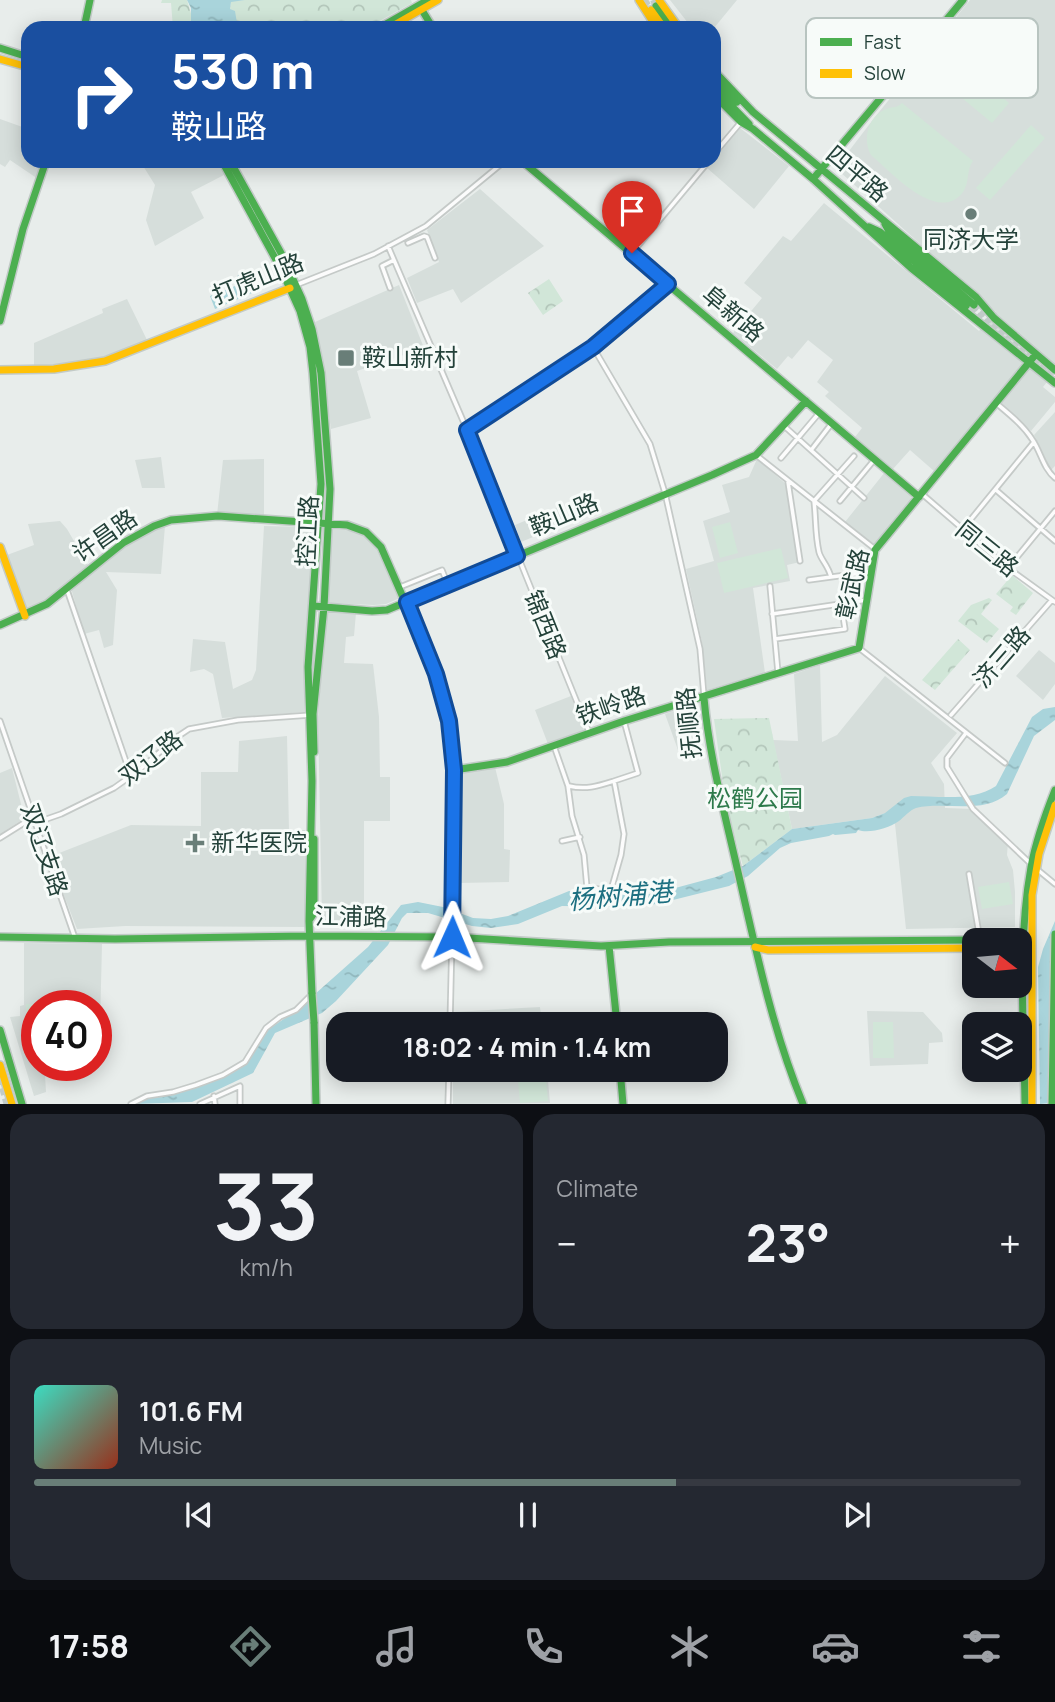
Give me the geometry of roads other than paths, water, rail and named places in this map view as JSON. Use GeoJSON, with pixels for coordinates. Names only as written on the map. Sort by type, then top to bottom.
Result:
{"type":"FeatureCollection","features":[{"type":"Feature","properties":{"kind":"main road"},"geometry":{"type":"LineString","coordinates":[[86,21],[90,0]]}},
{"type":"Feature","properties":{"kind":"main road"},"geometry":{"type":"LineString","coordinates":[[391,21],[428,0]]}},
{"type":"Feature","properties":{"kind":"main road"},"geometry":{"type":"LineString","coordinates":[[398,21],[419,5],[438,0]]}},
{"type":"Feature","properties":{"kind":"main road"},"geometry":{"type":"LineString","coordinates":[[639,0],[652,21]]}},
{"type":"Feature","properties":{"kind":"main road"},"geometry":{"type":"LineString","coordinates":[[948,18],[963,0]]}},
{"type":"Feature","properties":{"kind":"main road"},"geometry":{"type":"LineString","coordinates":[[419,5],[429,21]]}},
{"type":"Feature","properties":{"kind":"main road"},"geometry":{"type":"LineString","coordinates":[[656,5],[666,21]]}},
{"type":"Feature","properties":{"kind":"main road"},"geometry":{"type":"LineString","coordinates":[[656,5],[672,21]]}},
{"type":"Feature","properties":{"kind":"main road"},"geometry":{"type":"LineString","coordinates":[[0,48],[21,55]]}},
{"type":"Feature","properties":{"kind":"main road"},"geometry":{"type":"LineString","coordinates":[[0,59],[21,65]]}},
{"type":"Feature","properties":{"kind":"main road","name":"四平路"},"geometry":{"type":"LineString","coordinates":[[721,78],[753,112],[884,221],[890,233],[974,307]]}},
{"type":"Feature","properties":{"kind":"main road"},"geometry":{"type":"LineString","coordinates":[[721,86],[737,102],[753,112]]}},
{"type":"Feature","properties":{"kind":"main road"},"geometry":{"type":"LineString","coordinates":[[721,95],[753,129]]}},
{"type":"Feature","properties":{"kind":"main road"},"geometry":{"type":"LineString","coordinates":[[813,179],[881,98]]}},
{"type":"Feature","properties":{"kind":"main road","name":"四平路"},"geometry":{"type":"LineString","coordinates":[[721,102],[741,122],[813,179],[864,225],[880,232],[974,307]]}},
{"type":"Feature","properties":{"kind":"main road"},"geometry":{"type":"LineString","coordinates":[[0,321],[23,229],[44,168]]}},
{"type":"Feature","properties":{"kind":"main road","name":"控江路"},"geometry":{"type":"LineString","coordinates":[[226,168],[293,287],[310,347],[324,524],[324,607],[311,715]]}},
{"type":"Feature","properties":{"kind":"main road","name":"控江路"},"geometry":{"type":"LineString","coordinates":[[234,168],[309,316],[317,349],[329,433],[330,489],[313,606],[309,656],[312,781],[309,921],[316,1104]]}},
{"type":"Feature","properties":{"kind":"main road","name":"阜新路"},"geometry":{"type":"LineString","coordinates":[[530,168],[920,495]]}},
{"type":"Feature","properties":{"kind":"main road","name":"打虎山路"},"geometry":{"type":"LineString","coordinates":[[0,370],[54,369],[105,361],[293,287]]}},
{"type":"Feature","properties":{"kind":"main road"},"geometry":{"type":"LineString","coordinates":[[974,307],[994,318],[1055,370]]}},
{"type":"Feature","properties":{"kind":"main road"},"geometry":{"type":"LineString","coordinates":[[974,307],[1029,362],[1055,383]]}},
{"type":"Feature","properties":{"kind":"main road","name":"彰武路"},"geometry":{"type":"LineString","coordinates":[[859,648],[875,550],[1036,354]]}},
{"type":"Feature","properties":{"kind":"main road","name":"鞍山路"},"geometry":{"type":"LineString","coordinates":[[313,606],[387,610],[448,585],[756,454],[806,401]]}},
{"type":"Feature","properties":{"kind":"main road","name":"许昌路"},"geometry":{"type":"LineString","coordinates":[[0,625],[51,601],[125,541],[174,519],[203,517],[324,524],[356,527],[372,534],[407,602],[436,674],[449,721],[454,770],[452,937]]}},
{"type":"Feature","properties":{"kind":"main road"},"geometry":{"type":"LineString","coordinates":[[0,547],[25,615]]}},
{"type":"Feature","properties":{"kind":"main road","name":"铁岭路"},"geometry":{"type":"LineString","coordinates":[[454,770],[507,762],[624,721],[859,648]]}},
{"type":"Feature","properties":{"kind":"main road","name":"抚顺路"},"geometry":{"type":"LineString","coordinates":[[704,698],[712,761],[754,945],[788,1072],[803,1104]]}},
{"type":"Feature","properties":{"kind":"main road"},"geometry":{"type":"LineString","coordinates":[[1033,867],[1041,824],[1055,789]]}},
{"type":"Feature","properties":{"kind":"main road"},"geometry":{"type":"LineString","coordinates":[[1025,928],[1026,888],[1055,805]]}},
{"type":"Feature","properties":{"kind":"main road"},"geometry":{"type":"LineString","coordinates":[[1052,1104],[1055,934]]}},
{"type":"Feature","properties":{"kind":"main road","name":"江浦路"},"geometry":{"type":"LineString","coordinates":[[0,937],[452,937],[609,946],[669,942],[754,945],[962,940]]}},
{"type":"Feature","properties":{"kind":"main road","name":"江浦路"},"geometry":{"type":"LineString","coordinates":[[754,945],[766,950],[962,948]]}},
{"type":"Feature","properties":{"kind":"main road"},"geometry":{"type":"LineString","coordinates":[[609,946],[616,1012]]}},
{"type":"Feature","properties":{"kind":"main road"},"geometry":{"type":"LineString","coordinates":[[1025,998],[1025,1104]]}},
{"type":"Feature","properties":{"kind":"main road"},"geometry":{"type":"LineString","coordinates":[[1027,998],[1032,1104]]}},
{"type":"Feature","properties":{"kind":"main road"},"geometry":{"type":"LineString","coordinates":[[0,1030],[22,1104]]}},
{"type":"Feature","properties":{"kind":"main road"},"geometry":{"type":"LineString","coordinates":[[0,1065],[12,1104]]}},
{"type":"Feature","properties":{"kind":"main road"},"geometry":{"type":"LineString","coordinates":[[622,1082],[624,1104]]}},
{"type":"Feature","properties":{"kind":"street"},"geometry":{"type":"LineString","coordinates":[[721,146],[741,122]]}},
{"type":"Feature","properties":{"kind":"street","name":"打虎山路"},"geometry":{"type":"LineString","coordinates":[[293,287],[388,246],[426,226],[496,168]]}},
{"type":"Feature","properties":{"kind":"street"},"geometry":{"type":"LineString","coordinates":[[632,253],[703,168]]}},
{"type":"Feature","properties":{"kind":"street"},"geometry":{"type":"LineString","coordinates":[[408,243],[427,237],[435,258]]}},
{"type":"Feature","properties":{"kind":"street","name":"锦西路"},"geometry":{"type":"LineString","coordinates":[[388,246],[467,430],[589,733]]}},
{"type":"Feature","properties":{"kind":"street"},"geometry":{"type":"LineString","coordinates":[[390,288],[382,266],[394,260]]}},
{"type":"Feature","properties":{"kind":"street"},"geometry":{"type":"LineString","coordinates":[[467,430],[593,347],[668,284]]}},
{"type":"Feature","properties":{"kind":"street","name":"抚顺路"},"geometry":{"type":"LineString","coordinates":[[593,347],[650,444],[691,596],[700,649],[704,698]]}},
{"type":"Feature","properties":{"kind":"street"},"geometry":{"type":"LineString","coordinates":[[996,403],[1027,431],[1049,474],[1055,478]]}},
{"type":"Feature","properties":{"kind":"street"},"geometry":{"type":"LineString","coordinates":[[781,458],[820,412]]}},
{"type":"Feature","properties":{"kind":"street"},"geometry":{"type":"LineString","coordinates":[[811,449],[832,423]]}},
{"type":"Feature","properties":{"kind":"street"},"geometry":{"type":"LineString","coordinates":[[783,425],[863,498]]}},
{"type":"Feature","properties":{"kind":"street"},"geometry":{"type":"LineString","coordinates":[[962,530],[1034,442]]}},
{"type":"Feature","properties":{"kind":"street"},"geometry":{"type":"LineString","coordinates":[[756,454],[875,550]]}},
{"type":"Feature","properties":{"kind":"street"},"geometry":{"type":"LineString","coordinates":[[831,577],[828,565],[820,557],[814,501],[853,456]]}},
{"type":"Feature","properties":{"kind":"street"},"geometry":{"type":"LineString","coordinates":[[840,501],[875,459]]}},
{"type":"Feature","properties":{"kind":"street"},"geometry":{"type":"LineString","coordinates":[[788,480],[800,561]]}},
{"type":"Feature","properties":{"kind":"street"},"geometry":{"type":"LineString","coordinates":[[996,490],[1055,541]]}},
{"type":"Feature","properties":{"kind":"street","name":"同三路"},"geometry":{"type":"LineString","coordinates":[[920,495],[1008,568],[1053,601]]}},
{"type":"Feature","properties":{"kind":"street"},"geometry":{"type":"LineString","coordinates":[[1008,568],[1055,511]]}},
{"type":"Feature","properties":{"kind":"street"},"geometry":{"type":"LineString","coordinates":[[400,587],[442,570],[448,585]]}},
{"type":"Feature","properties":{"kind":"street"},"geometry":{"type":"LineString","coordinates":[[809,580],[869,572]]}},
{"type":"Feature","properties":{"kind":"street"},"geometry":{"type":"LineString","coordinates":[[770,586],[778,673]]}},
{"type":"Feature","properties":{"kind":"street"},"geometry":{"type":"LineString","coordinates":[[66,588],[131,776]]}},
{"type":"Feature","properties":{"kind":"street"},"geometry":{"type":"LineString","coordinates":[[772,614],[867,600]]}},
{"type":"Feature","properties":{"kind":"street","name":"济三路"},"geometry":{"type":"LineString","coordinates":[[951,715],[1053,601]]}},
{"type":"Feature","properties":{"kind":"street"},"geometry":{"type":"LineString","coordinates":[[775,639],[845,629],[841,604]]}},
{"type":"Feature","properties":{"kind":"street","name":"彰武路"},"geometry":{"type":"LineString","coordinates":[[859,648],[1006,764]]}},
{"type":"Feature","properties":{"kind":"street","name":"双辽路"},"geometry":{"type":"LineString","coordinates":[[0,838],[19,825],[61,814],[114,788],[189,729],[238,720],[311,715]]}},
{"type":"Feature","properties":{"kind":"street"},"geometry":{"type":"LineString","coordinates":[[568,786],[580,789],[638,773],[624,721]]}},
{"type":"Feature","properties":{"kind":"street","name":"双辽支路"},"geometry":{"type":"LineString","coordinates":[[0,722],[75,938]]}},
{"type":"Feature","properties":{"kind":"street"},"geometry":{"type":"LineString","coordinates":[[966,733],[946,760],[947,767],[973,809],[1033,867],[1055,884]]}},
{"type":"Feature","properties":{"kind":"street"},"geometry":{"type":"LineString","coordinates":[[554,746],[568,786],[572,816],[580,837],[587,888],[611,890],[621,856],[624,834],[614,781]]}},
{"type":"Feature","properties":{"kind":"street"},"geometry":{"type":"LineString","coordinates":[[562,841],[580,837]]}},
{"type":"Feature","properties":{"kind":"street"},"geometry":{"type":"LineString","coordinates":[[969,874],[976,928]]}},
{"type":"Feature","properties":{"kind":"street"},"geometry":{"type":"LineString","coordinates":[[450,1012],[452,937]]}},
{"type":"Feature","properties":{"kind":"street"},"geometry":{"type":"LineString","coordinates":[[131,1104],[147,1096],[196,1085],[223,1075],[245,1062],[266,1028],[280,1017],[296,1010],[312,994]]}},
{"type":"Feature","properties":{"kind":"street"},"geometry":{"type":"LineString","coordinates":[[448,1104],[449,1082]]}},
{"type":"Feature","properties":{"kind":"street"},"geometry":{"type":"LineString","coordinates":[[200,1104],[240,1086],[240,1104]]}},
{"type":"Feature","properties":{"kind":"street"},"geometry":{"type":"LineString","coordinates":[[214,1097],[215,1104]]}},
{"type":"Feature","properties":{"kind":"water"},"geometry":{"type":"Polygon","coordinates":[[[187,0],[245,0],[231,2],[230,9],[235,11],[237,21],[191,21],[191,8],[187,0]]]}},
{"type":"Feature","properties":{"kind":"water"},"geometry":{"type":"Polygon","coordinates":[[[242,274],[252,293],[215,309],[210,296],[235,286],[234,282],[239,280],[237,276],[242,274]]]}},
{"type":"Feature","properties":{"kind":"water","name":"杨树浦港"},"geometry":{"type":"Polygon","coordinates":[[[1055,707],[1055,720],[1034,736],[1007,794],[987,804],[916,808],[895,824],[879,830],[858,830],[856,833],[833,834],[791,843],[780,848],[748,876],[729,886],[657,904],[625,907],[562,906],[518,924],[491,928],[472,926],[428,913],[407,913],[388,945],[336,1001],[322,1013],[275,1033],[253,1073],[192,1102],[134,1104],[147,1098],[201,1086],[247,1063],[269,1029],[297,1010],[368,947],[401,905],[418,902],[443,907],[473,918],[491,919],[508,916],[569,891],[598,895],[653,894],[716,877],[743,866],[792,829],[872,818],[911,796],[955,797],[987,791],[996,786],[1032,717],[1043,709],[1055,707]]]}},
{"type":"Feature","properties":{"kind":"water"},"geometry":{"type":"Polygon","coordinates":[[[1055,921],[1051,1103],[1040,1104],[1038,967],[1055,921]]]}},
{"type":"Feature","properties":{"kind":"tunnel"},"geometry":{"type":"LineString","coordinates":[[645,0],[651,10]]}},
{"type":"Feature","properties":{"kind":"tunnel"},"geometry":{"type":"LineString","coordinates":[[653,0],[656,6]]}},
{"type":"Feature","properties":{"kind":"tunnel"},"geometry":{"type":"LineString","coordinates":[[974,305],[1055,375]]}},
{"type":"Feature","properties":{"kind":"tunnel"},"geometry":{"type":"LineString","coordinates":[[970,309],[1006,340]]}},
{"type":"Feature","properties":{"kind":"tunnel"},"geometry":{"type":"LineString","coordinates":[[0,1078],[7,1104]]}},
{"type":"Feature","properties":{"kind":"place","name":"同济大学"},"geometry":{"type":"Point","coordinates":[971,214]}},
{"type":"Feature","properties":{"kind":"place","name":"鞍山新村"},"geometry":{"type":"Point","coordinates":[346,358]}},
{"type":"Feature","properties":{"kind":"place","name":"新华医院"},"geometry":{"type":"Point","coordinates":[195,843]}},
{"type":"Feature","properties":{"kind":"park label","name":"松鹤公园"},"geometry":{"type":"Point","coordinates":[755,799]}}]}
